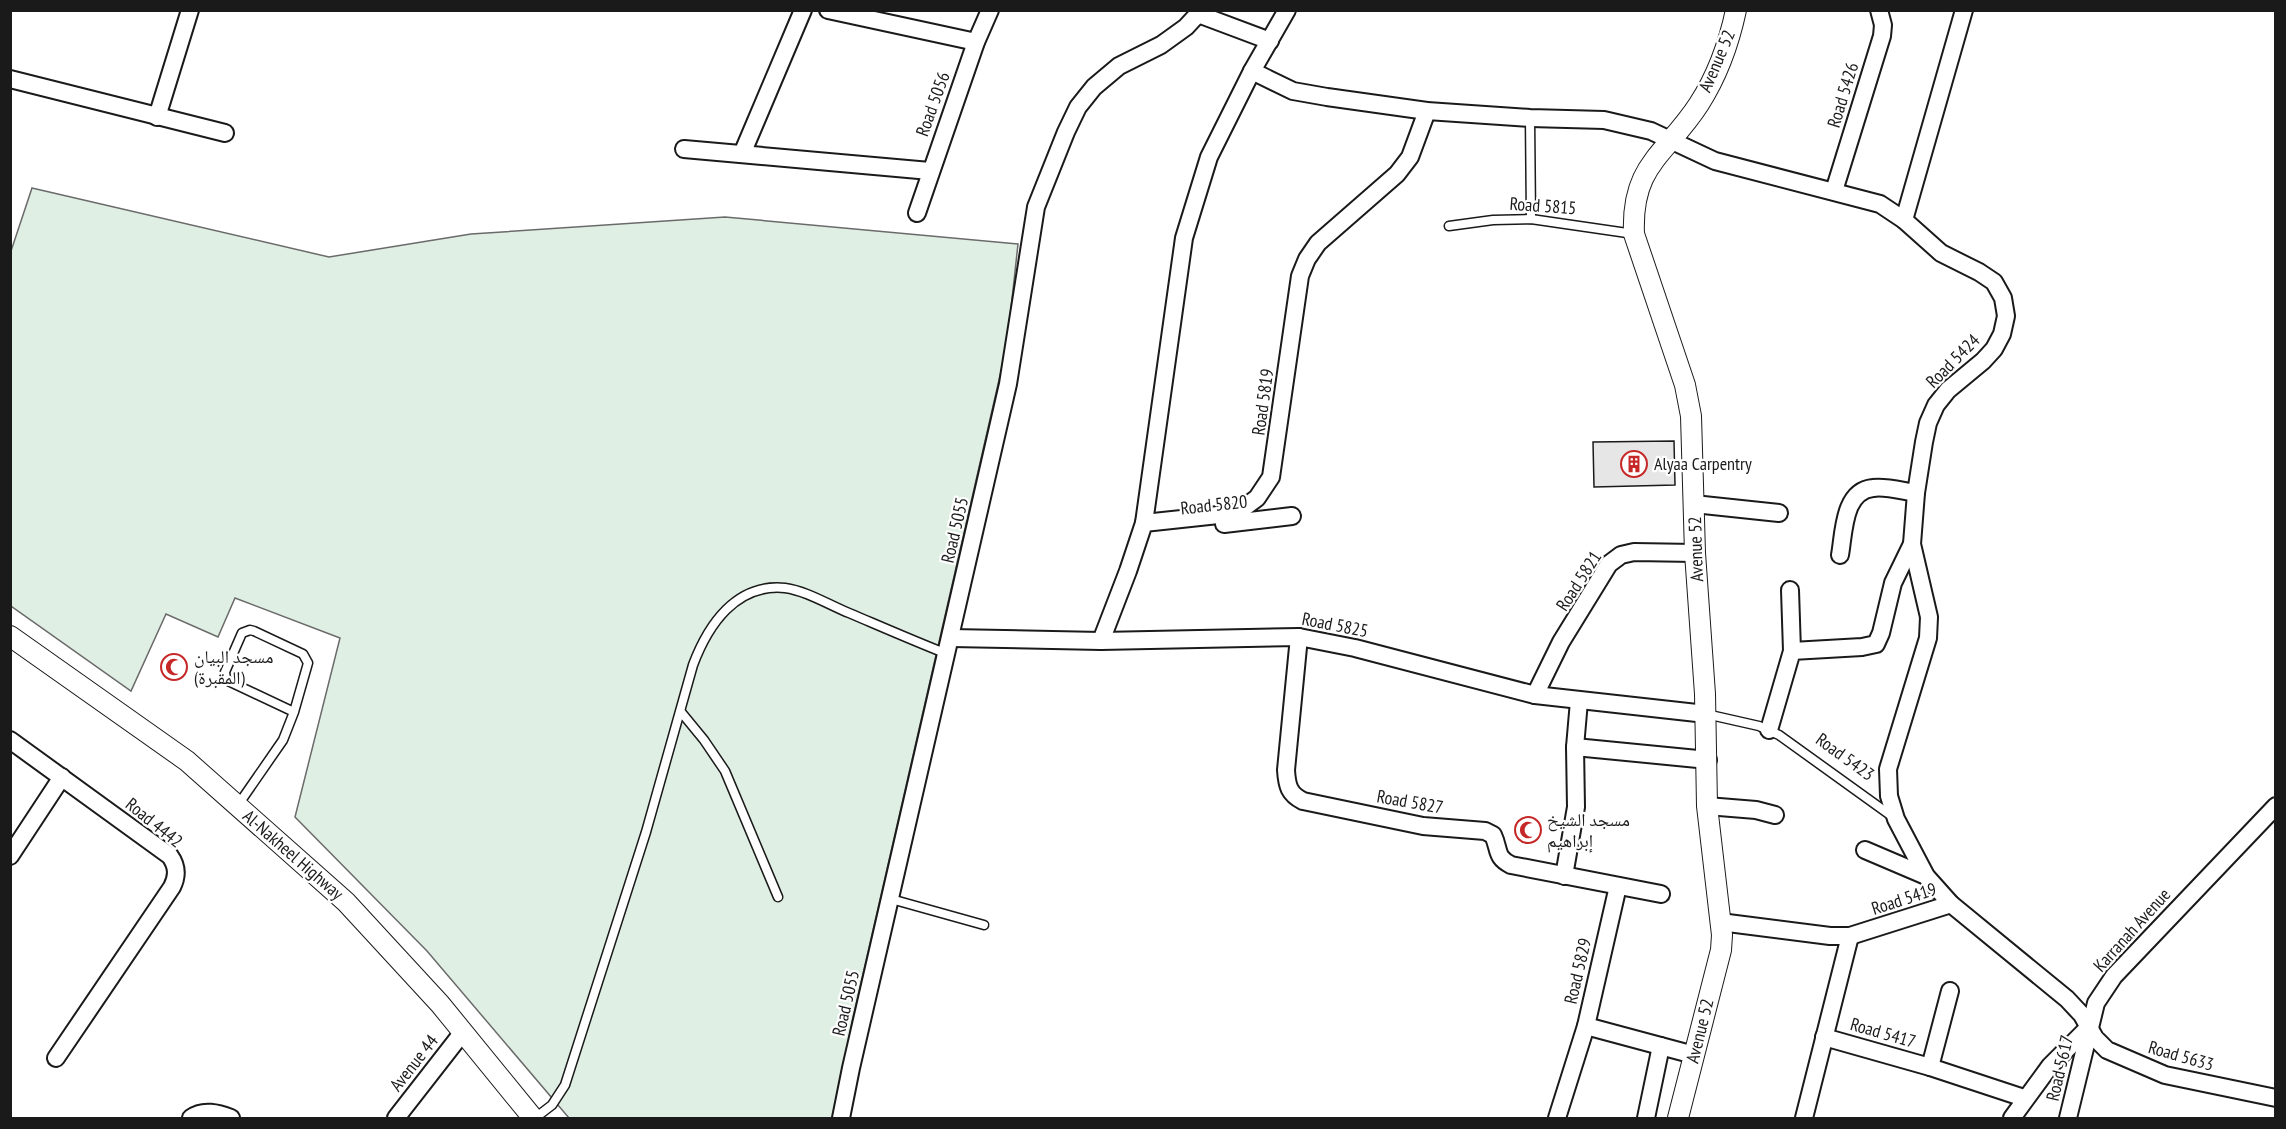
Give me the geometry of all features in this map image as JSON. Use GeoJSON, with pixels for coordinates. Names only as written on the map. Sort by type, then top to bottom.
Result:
{"type":"FeatureCollection","features":[{"type":"Feature","properties":{"kind":"street"},"geometry":{"type":"LineString","coordinates":[[157,117],[190,10]]}},
{"type":"Feature","properties":{"kind":"street"},"geometry":{"type":"LineString","coordinates":[[742,154],[803,10]]}},
{"type":"Feature","properties":{"kind":"street"},"geometry":{"type":"LineString","coordinates":[[828,10],[976,42]]}},
{"type":"Feature","properties":{"kind":"street","name":"Road 5056"},"geometry":{"type":"LineString","coordinates":[[917,213],[976,42],[990,10]]}},
{"type":"Feature","properties":{"kind":"street"},"geometry":{"type":"LineString","coordinates":[[1101,640],[1143,527],[1184,238],[1209,157],[1252,72],[1287,10]]}},
{"type":"Feature","properties":{"kind":"street","name":"Avenue 52"},"geometry":{"type":"LineString","coordinates":[[1678,1119],[1720,950],[1720,922],[1707,806],[1708,760],[1695,553],[1691,416],[1685,386],[1634,234],[1633,213],[1637,192],[1645,172],[1699,104],[1717,70],[1732,30],[1736,10]]}},
{"type":"Feature","properties":{"kind":"street","name":"Road 5426"},"geometry":{"type":"LineString","coordinates":[[1834,191],[1882,36],[1883,25],[1879,10]]}},
{"type":"Feature","properties":{"kind":"street"},"geometry":{"type":"LineString","coordinates":[[1904,220],[1964,10]]}},
{"type":"Feature","properties":{"kind":"street"},"geometry":{"type":"LineString","coordinates":[[1198,12],[1270,40]]}},
{"type":"Feature","properties":{"kind":"street","name":"Road 5055"},"geometry":{"type":"LineString","coordinates":[[841,1119],[1008,384],[1036,207],[1078,107],[1094,87],[1119,66],[1161,45],[1186,27],[1198,12]]}},
{"type":"Feature","properties":{"kind":"street"},"geometry":{"type":"LineString","coordinates":[[1252,72],[1293,91],[1427,111],[1612,122],[1651,131],[1671,140]]}},
{"type":"Feature","properties":{"kind":"street"},"geometry":{"type":"LineString","coordinates":[[10,79],[225,133]]}},
{"type":"Feature","properties":{"kind":"street","name":"Road 5819"},"geometry":{"type":"LineString","coordinates":[[1143,527],[1237,513],[1257,498],[1271,477],[1300,276],[1307,259],[1318,243],[1397,174],[1410,157],[1427,111]]}},
{"type":"Feature","properties":{"kind":"street","name":"Road 5424"},"geometry":{"type":"LineString","coordinates":[[1671,140],[1715,161],[1880,204],[1904,220],[1941,253],[1994,282],[2003,298],[2006,316],[2002,334],[1994,349],[1948,390],[1936,405],[1924,442],[1916,493],[1912,544],[1929,616],[1928,638],[1888,769],[1889,796],[1896,819]]}},
{"type":"Feature","properties":{"kind":"street"},"geometry":{"type":"LineString","coordinates":[[684,149],[930,171]]}},
{"type":"Feature","properties":{"kind":"street"},"geometry":{"type":"LineString","coordinates":[[1840,555],[1849,505],[1858,494],[1872,488],[1916,493]]}},
{"type":"Feature","properties":{"kind":"street"},"geometry":{"type":"LineString","coordinates":[[1694,504],[1779,513]]}},
{"type":"Feature","properties":{"kind":"street","name":"Road 5820"},"geometry":{"type":"LineString","coordinates":[[1143,527],[1292,516]]}},
{"type":"Feature","properties":{"kind":"street"},"geometry":{"type":"LineString","coordinates":[[1792,651],[1862,647],[1876,644],[1879,640],[1893,583],[1912,544]]}},
{"type":"Feature","properties":{"kind":"street","name":"Road 5821"},"geometry":{"type":"LineString","coordinates":[[1535,695],[1561,642],[1609,564],[1621,555],[1634,552],[1695,553]]}},
{"type":"Feature","properties":{"kind":"street"},"geometry":{"type":"LineString","coordinates":[[1769,730],[1792,651],[1790,591]]}},
{"type":"Feature","properties":{"kind":"street","name":"Al-Nakheel Highway"},"geometry":{"type":"LineString","coordinates":[[10,636],[187,761],[346,902],[463,1032],[534,1119]]}},
{"type":"Feature","properties":{"kind":"street","name":"Road 5825"},"geometry":{"type":"LineString","coordinates":[[949,646],[1101,640],[1299,637],[1355,648],[1535,695],[1706,714]]}},
{"type":"Feature","properties":{"kind":"street","name":"Road 5827"},"geometry":{"type":"LineString","coordinates":[[1299,637],[1286,770],[1287,784],[1292,795],[1304,801],[1422,826],[1485,831],[1493,835],[1502,861],[1511,865],[1660,894]]}},
{"type":"Feature","properties":{"kind":"street"},"geometry":{"type":"LineString","coordinates":[[1564,876],[1576,807],[1575,747],[1579,701]]}},
{"type":"Feature","properties":{"kind":"street","name":"Road 4442"},"geometry":{"type":"LineString","coordinates":[[10,740],[170,856],[176,867],[172,887],[56,1058]]}},
{"type":"Feature","properties":{"kind":"street"},"geometry":{"type":"LineString","coordinates":[[1575,747],[1708,760]]}},
{"type":"Feature","properties":{"kind":"street"},"geometry":{"type":"LineString","coordinates":[[10,856],[62,777]]}},
{"type":"Feature","properties":{"kind":"street"},"geometry":{"type":"LineString","coordinates":[[1707,806],[1775,814]]}},
{"type":"Feature","properties":{"kind":"street","name":"Karranah Avenue"},"geometry":{"type":"LineString","coordinates":[[2012,1119],[2024,1098],[2050,1066],[2089,1027],[2096,1003],[2114,976],[2276,806]]}},
{"type":"Feature","properties":{"kind":"street","name":"Road 5423"},"geometry":{"type":"LineString","coordinates":[[1896,819],[1926,876],[1951,904]]}},
{"type":"Feature","properties":{"kind":"street","name":"Road 5423"},"geometry":{"type":"LineString","coordinates":[[1865,850],[1926,876]]}},
{"type":"Feature","properties":{"kind":"street","name":"Road 5829"},"geometry":{"type":"LineString","coordinates":[[1618,886],[1586,1026],[1694,1055]]}},
{"type":"Feature","properties":{"kind":"street","name":"Road 5419"},"geometry":{"type":"LineString","coordinates":[[1720,922],[1830,936],[1850,936],[1951,904],[2061,993],[2076,1008],[2089,1027]]}},
{"type":"Feature","properties":{"kind":"street","name":"Road 5417"},"geometry":{"type":"LineString","coordinates":[[1804,1119],[1850,936]]}},
{"type":"Feature","properties":{"kind":"street","name":"Road 5417"},"geometry":{"type":"LineString","coordinates":[[1930,1067],[1950,991]]}},
{"type":"Feature","properties":{"kind":"street"},"geometry":{"type":"LineString","coordinates":[[1557,1119],[1586,1026]]}},
{"type":"Feature","properties":{"kind":"street","name":"Road 5633"},"geometry":{"type":"LineString","coordinates":[[2089,1027],[2095,1038],[2107,1050],[2145,1067],[2186,1080],[2276,1098]]}},
{"type":"Feature","properties":{"kind":"street","name":"Road 5617"},"geometry":{"type":"LineString","coordinates":[[2068,1119],[2089,1027]]}},
{"type":"Feature","properties":{"kind":"street","name":"Avenue 44"},"geometry":{"type":"LineString","coordinates":[[396,1119],[463,1032]]}},
{"type":"Feature","properties":{"kind":"street","name":"Road 5417"},"geometry":{"type":"LineString","coordinates":[[1824,1037],[1930,1067],[2024,1098]]}},
{"type":"Feature","properties":{"kind":"street"},"geometry":{"type":"LineString","coordinates":[[1646,1119],[1661,1046]]}},
{"type":"Feature","properties":{"kind":"street"},"geometry":{"type":"LineString","coordinates":[[191,1119],[208,1112],[231,1119]]}},
{"type":"Feature","properties":{"kind":"lane"},"geometry":{"type":"LineString","coordinates":[[1530,118],[1531,219]]}},
{"type":"Feature","properties":{"kind":"lane","name":"Road 5815"},"geometry":{"type":"LineString","coordinates":[[1449,226],[1493,220],[1531,219],[1634,234]]}},
{"type":"Feature","properties":{"kind":"lane"},"geometry":{"type":"LineString","coordinates":[[534,1119],[552,1105],[565,1085],[643,843],[693,665],[701,644],[730,604],[756,591],[784,588],[949,646]]}},
{"type":"Feature","properties":{"kind":"lane"},"geometry":{"type":"LineString","coordinates":[[238,806],[275,753],[294,712],[308,660],[303,654],[254,631],[242,633],[225,672],[225,680],[294,712]]}},
{"type":"Feature","properties":{"kind":"lane"},"geometry":{"type":"LineString","coordinates":[[681,712],[725,771],[778,897]]}},
{"type":"Feature","properties":{"kind":"lane","name":"Road 5423"},"geometry":{"type":"LineString","coordinates":[[1706,714],[1769,730],[1790,742],[1896,819]]}},
{"type":"Feature","properties":{"kind":"lane"},"geometry":{"type":"LineString","coordinates":[[891,899],[984,926]]}},
{"type":"Feature","properties":{"kind":"green space"},"geometry":{"type":"Polygon","coordinates":[[[32,188],[329,257],[471,234],[725,217],[1018,244],[1007,345],[852,1022],[834,1118],[569,1118],[427,951],[295,817],[340,638],[235,598],[218,637],[166,614],[131,691],[11,606],[10,254],[32,188]]]}},
{"type":"Feature","properties":{"kind":"building","name":"Alyaa Carpentry"},"geometry":{"type":"Polygon","coordinates":[[[1674,441],[1675,485],[1594,487],[1593,442],[1674,441]]]}},
{"type":"Feature","properties":{"kind":"place","name":"Alyaa Carpentry"},"geometry":{"type":"Point","coordinates":[1634,464]}},
{"type":"Feature","properties":{"kind":"place","name":"مسجد البيان (المقبرة)"},"geometry":{"type":"Point","coordinates":[174,667]}},
{"type":"Feature","properties":{"kind":"place","name":"مسجد الشيخ إبراهيم"},"geometry":{"type":"Point","coordinates":[1528,830]}}]}
